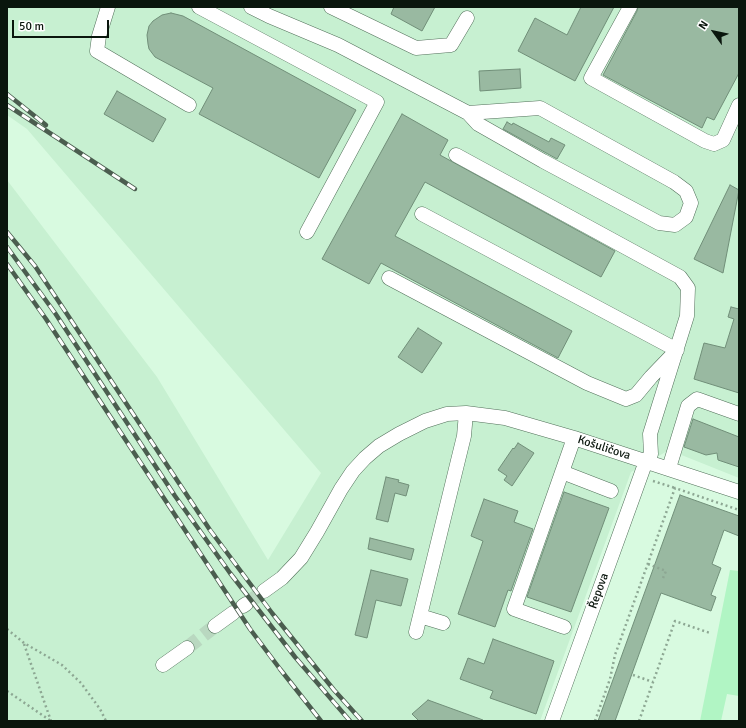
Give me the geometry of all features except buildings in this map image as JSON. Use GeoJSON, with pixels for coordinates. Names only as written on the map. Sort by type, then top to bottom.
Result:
{"type":"FeatureCollection","features":[{"type":"Feature","properties":{"kind":"street"},"geometry":{"type":"LineString","coordinates":[[198,7],[377,102],[307,232]]}},
{"type":"Feature","properties":{"kind":"street"},"geometry":{"type":"LineString","coordinates":[[252,7],[269,16],[338,45],[468,113],[478,124],[549,165],[659,223],[675,225],[686,217],[691,203],[686,191],[674,182],[540,108],[468,113]]}},
{"type":"Feature","properties":{"kind":"street"},"geometry":{"type":"LineString","coordinates":[[331,7],[416,48],[451,45],[467,18]]}},
{"type":"Feature","properties":{"kind":"street"},"geometry":{"type":"LineString","coordinates":[[630,7],[591,78],[705,141],[714,144],[723,140],[739,105]]}},
{"type":"Feature","properties":{"kind":"street"},"geometry":{"type":"LineString","coordinates":[[105,8],[97,51],[188,105]]}},
{"type":"Feature","properties":{"kind":"street","name":"Řepova"},"geometry":{"type":"LineString","coordinates":[[456,155],[680,276],[688,288],[687,316],[650,434],[651,454],[646,461],[552,721]]}},
{"type":"Feature","properties":{"kind":"street"},"geometry":{"type":"LineString","coordinates":[[389,278],[588,383],[626,399],[636,395],[677,350],[422,214]]}},
{"type":"Feature","properties":{"kind":"street"},"geometry":{"type":"LineString","coordinates":[[669,468],[688,406],[697,399],[739,414]]}},
{"type":"Feature","properties":{"kind":"street"},"geometry":{"type":"LineString","coordinates":[[416,632],[464,436],[466,412]]}},
{"type":"Feature","properties":{"kind":"street","name":"Košuličova"},"geometry":{"type":"LineString","coordinates":[[264,591],[282,578],[301,558],[341,489],[353,471],[365,458],[379,446],[399,434],[425,421],[447,414],[466,412],[505,418],[669,468],[739,492]]}},
{"type":"Feature","properties":{"kind":"street"},"geometry":{"type":"LineString","coordinates":[[564,627],[514,609],[574,438]]}},
{"type":"Feature","properties":{"kind":"street"},"geometry":{"type":"LineString","coordinates":[[562,472],[611,491]]}},
{"type":"Feature","properties":{"kind":"street"},"geometry":{"type":"LineString","coordinates":[[215,626],[241,608]]}},
{"type":"Feature","properties":{"kind":"street"},"geometry":{"type":"LineString","coordinates":[[420,616],[442,623]]}},
{"type":"Feature","properties":{"kind":"street"},"geometry":{"type":"LineString","coordinates":[[163,665],[186,648]]}},
{"type":"Feature","properties":{"kind":"path"},"geometry":{"type":"LineString","coordinates":[[650,481],[739,510]]}},
{"type":"Feature","properties":{"kind":"path"},"geometry":{"type":"LineString","coordinates":[[595,721],[610,679],[615,655],[675,488]]}},
{"type":"Feature","properties":{"kind":"path"},"geometry":{"type":"LineString","coordinates":[[648,564],[666,571],[663,578]]}},
{"type":"Feature","properties":{"kind":"path"},"geometry":{"type":"LineString","coordinates":[[639,721],[675,621],[710,633]]}},
{"type":"Feature","properties":{"kind":"path"},"geometry":{"type":"LineString","coordinates":[[7,629],[24,644],[62,665],[81,683],[100,709],[106,721]]}},
{"type":"Feature","properties":{"kind":"path"},"geometry":{"type":"LineString","coordinates":[[24,644],[51,721]]}},
{"type":"Feature","properties":{"kind":"path"},"geometry":{"type":"LineString","coordinates":[[633,675],[653,682]]}},
{"type":"Feature","properties":{"kind":"path"},"geometry":{"type":"LineString","coordinates":[[7,690],[51,721]]}},
{"type":"Feature","properties":{"kind":"shaded area"},"geometry":{"type":"Polygon","coordinates":[[[7,7],[739,7],[739,478],[669,450],[631,472],[540,721],[7,721],[7,180],[157,377],[268,560],[321,473],[27,129],[7,115],[7,7]]]}},
{"type":"Feature","properties":{"kind":"shaded area"},"geometry":{"type":"Polygon","coordinates":[[[730,570],[739,571],[739,696],[727,694],[721,721],[700,721],[730,570]]]}},
{"type":"Feature","properties":{"kind":"tunnel"},"geometry":{"type":"LineString","coordinates":[[246,604],[264,591]]}},
{"type":"Feature","properties":{"kind":"tunnel"},"geometry":{"type":"LineString","coordinates":[[187,648],[215,626]]}},
{"type":"Feature","properties":{"kind":"railway"},"geometry":{"type":"LineString","coordinates":[[7,94],[46,125]]}},
{"type":"Feature","properties":{"kind":"railway"},"geometry":{"type":"LineString","coordinates":[[7,105],[135,189]]}},
{"type":"Feature","properties":{"kind":"railway"},"geometry":{"type":"LineString","coordinates":[[7,232],[35,266],[210,530],[272,613],[334,690],[362,721]]}},
{"type":"Feature","properties":{"kind":"railway"},"geometry":{"type":"LineString","coordinates":[[7,247],[55,313],[175,496],[230,573],[295,657],[350,721]]}},
{"type":"Feature","properties":{"kind":"railway"},"geometry":{"type":"LineString","coordinates":[[7,264],[46,319],[250,629],[321,721]]}}]}
